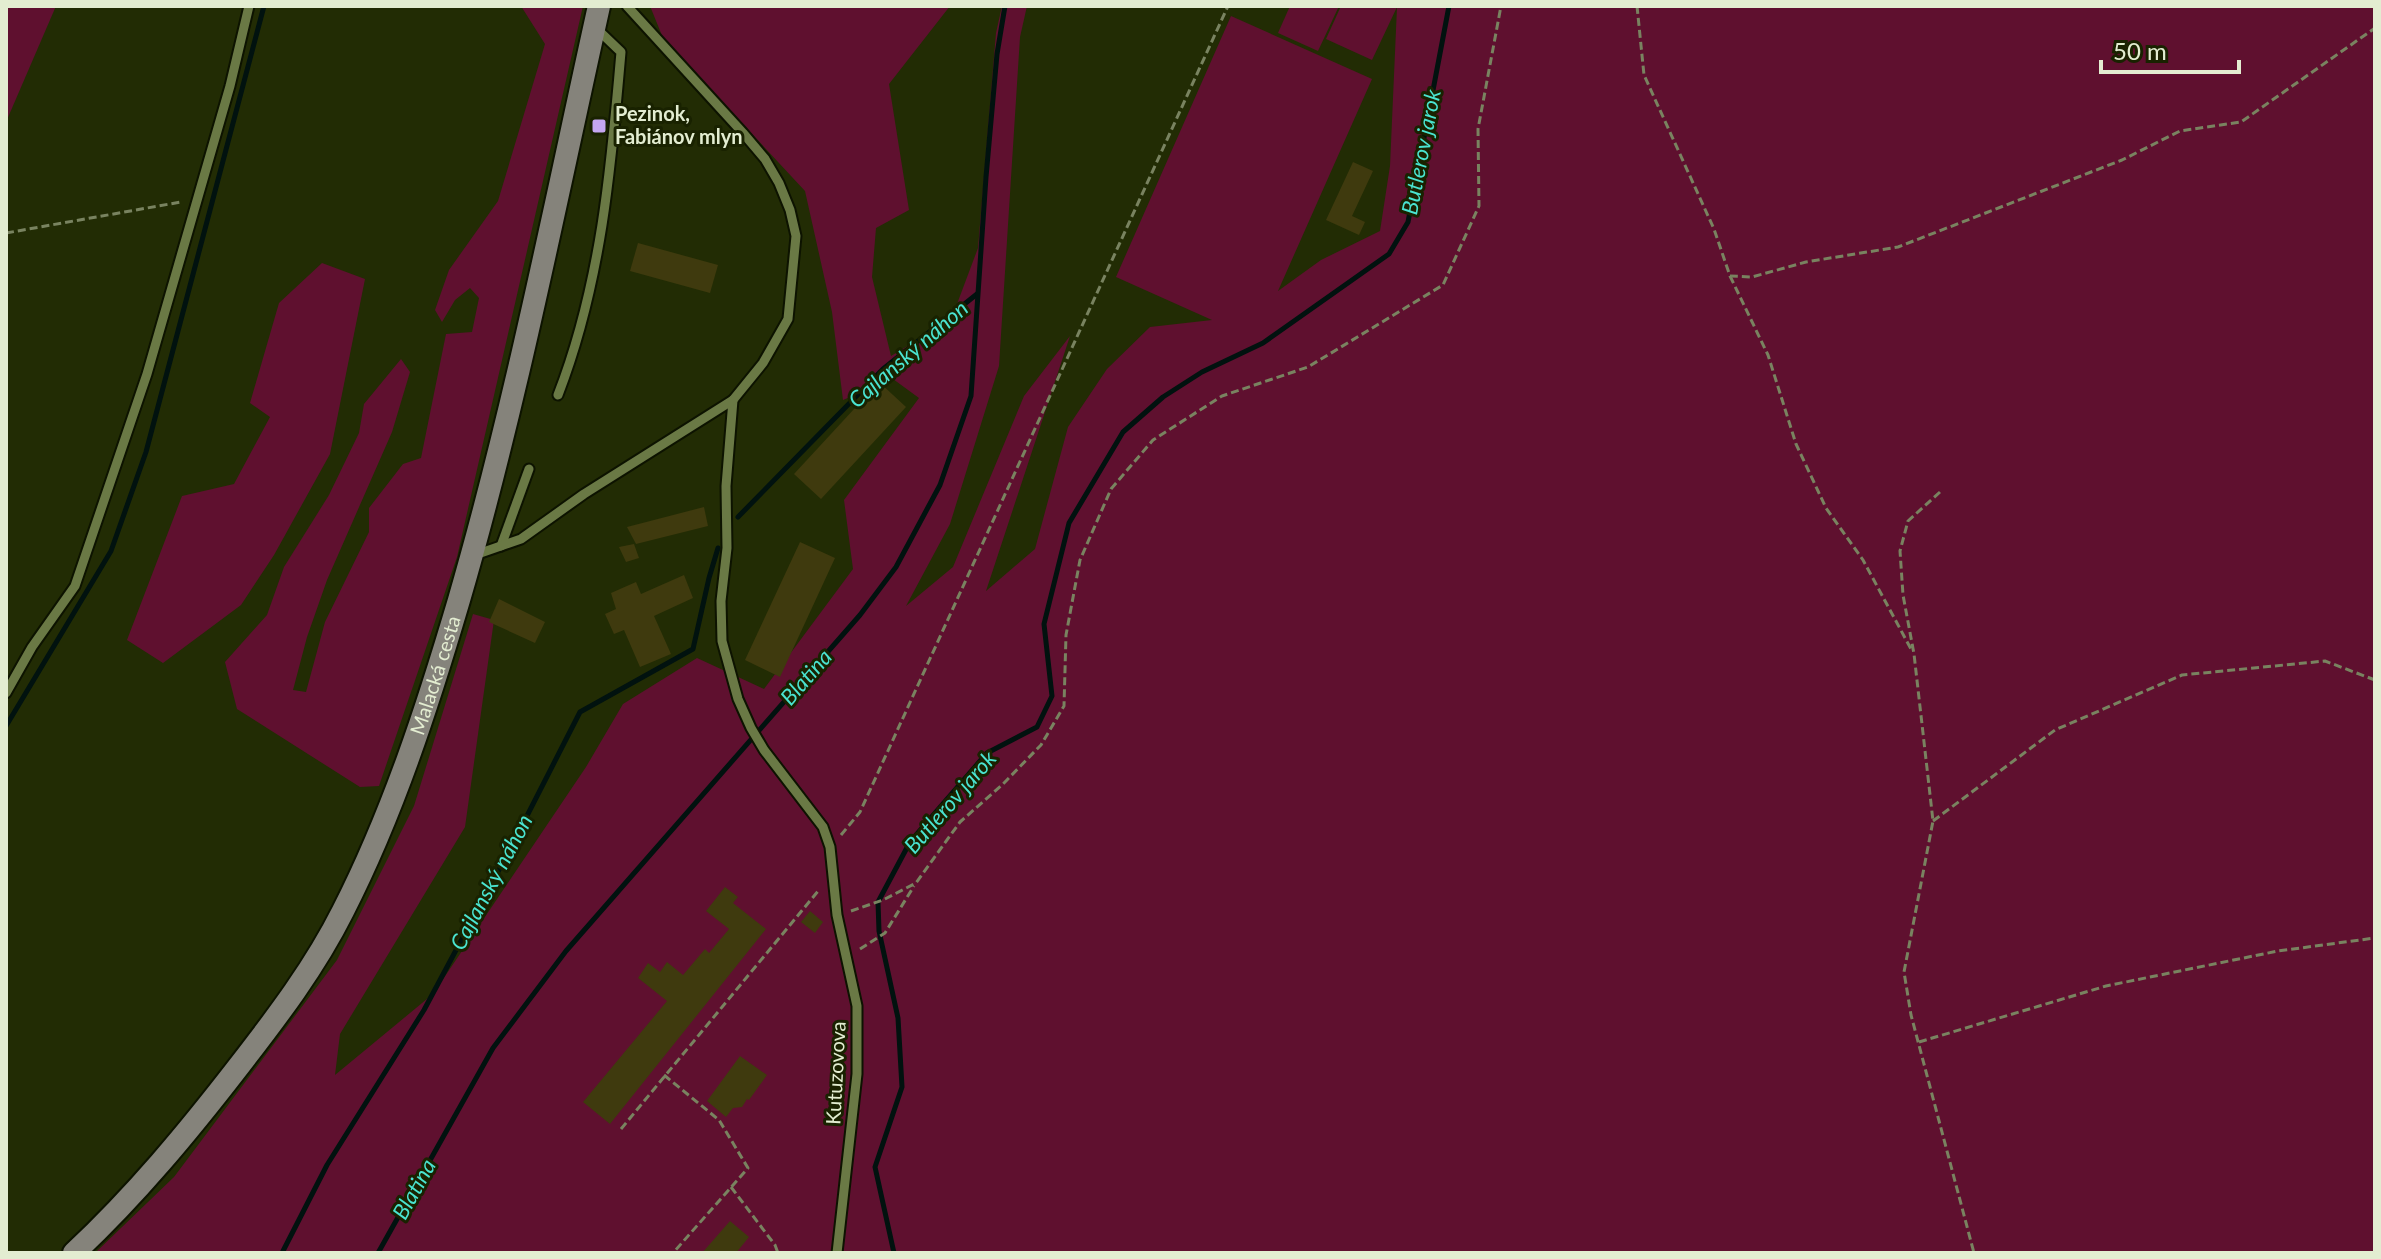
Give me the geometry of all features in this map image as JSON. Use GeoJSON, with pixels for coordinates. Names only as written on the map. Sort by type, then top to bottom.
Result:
{"type":"FeatureCollection","features":[{"type":"Feature","properties":{"kind":"main road","name":"Malacká cesta"},"geometry":{"type":"LineString","coordinates":[[74,1253],[168,1156],[268,1029],[318,957],[343,912],[383,825],[437,675],[471,557],[514,389],[597,16]]}},
{"type":"Feature","properties":{"kind":"lane"},"geometry":{"type":"LineString","coordinates":[[6,693],[32,647],[75,586],[147,374],[230,86],[249,6]]}},
{"type":"Feature","properties":{"kind":"lane"},"geometry":{"type":"LineString","coordinates":[[471,557],[521,539],[584,494],[733,400],[763,363],[788,319],[796,236],[790,210],[765,159],[627,6]]}},
{"type":"Feature","properties":{"kind":"lane"},"geometry":{"type":"LineString","coordinates":[[558,395],[573,356],[595,273],[611,173],[621,52],[597,16]]}},
{"type":"Feature","properties":{"kind":"lane","name":"Kutuzovova"},"geometry":{"type":"LineString","coordinates":[[733,400],[727,548],[720,620],[722,641],[751,728],[764,750],[823,827],[830,847],[837,915],[857,1006],[859,1044],[837,1253]]}},
{"type":"Feature","properties":{"kind":"lane"},"geometry":{"type":"LineString","coordinates":[[501,546],[529,469]]}},
{"type":"Feature","properties":{"kind":"path"},"geometry":{"type":"LineString","coordinates":[[830,847],[860,812],[1228,6]]}},
{"type":"Feature","properties":{"kind":"path"},"geometry":{"type":"LineString","coordinates":[[846,958],[885,933],[960,822],[1041,745],[1064,706],[1066,635],[1080,560],[1111,489],[1153,440],[1222,396],[1308,367],[1443,285],[1479,206],[1478,129],[1501,6]]}},
{"type":"Feature","properties":{"kind":"path"},"geometry":{"type":"LineString","coordinates":[[1637,6],[1644,75],[1714,229],[1730,276],[1768,355],[1796,444],[1826,508],[1863,560],[1914,654]]}},
{"type":"Feature","properties":{"kind":"path"},"geometry":{"type":"LineString","coordinates":[[1730,276],[1752,277],[1806,262],[1898,247],[2122,160],[2180,131],[2241,122],[2375,28]]}},
{"type":"Feature","properties":{"kind":"path"},"geometry":{"type":"LineString","coordinates":[[6,233],[197,199]]}},
{"type":"Feature","properties":{"kind":"path"},"geometry":{"type":"LineString","coordinates":[[1940,492],[1908,521],[1900,551],[1933,821],[1904,972],[1974,1253]]}},
{"type":"Feature","properties":{"kind":"path"},"geometry":{"type":"LineString","coordinates":[[1933,821],[2055,730],[2182,675],[2325,661],[2375,680]]}},
{"type":"Feature","properties":{"kind":"path"},"geometry":{"type":"LineString","coordinates":[[621,1129],[834,871]]}},
{"type":"Feature","properties":{"kind":"path"},"geometry":{"type":"LineString","coordinates":[[837,915],[874,904],[916,883]]}},
{"type":"Feature","properties":{"kind":"path"},"geometry":{"type":"LineString","coordinates":[[1919,1042],[2106,986],[2278,951],[2375,938]]}},
{"type":"Feature","properties":{"kind":"path"},"geometry":{"type":"LineString","coordinates":[[664,1075],[719,1120],[748,1168],[673,1253]]}},
{"type":"Feature","properties":{"kind":"path"},"geometry":{"type":"LineString","coordinates":[[731,1187],[778,1253]]}},
{"type":"Feature","properties":{"kind":"shaded area"},"geometry":{"type":"Polygon","coordinates":[[[6,6],[56,6],[6,122],[6,6]]]}},
{"type":"Feature","properties":{"kind":"shaded area"},"geometry":{"type":"Polygon","coordinates":[[[521,6],[583,6],[457,557],[379,786],[360,787],[237,709],[225,662],[267,615],[284,567],[329,495],[359,433],[364,404],[401,359],[410,372],[392,432],[327,580],[293,690],[306,692],[325,622],[369,532],[369,508],[403,464],[421,458],[446,334],[472,332],[479,298],[470,288],[455,300],[442,322],[435,310],[449,270],[498,201],[545,44],[521,6]]]}},
{"type":"Feature","properties":{"kind":"shaded area"},"geometry":{"type":"Polygon","coordinates":[[[650,6],[950,6],[889,84],[909,210],[876,228],[872,277],[891,356],[951,320],[978,248],[996,33],[1002,6],[1027,6],[1020,37],[999,366],[950,524],[906,606],[953,567],[1024,396],[1070,336],[986,591],[1035,549],[1068,427],[1107,369],[1150,327],[1212,320],[1116,277],[1231,16],[1372,79],[1278,291],[1321,260],[1380,231],[1390,166],[1397,7],[1372,60],[1326,39],[1341,6],[2375,6],[2375,1253],[95,1253],[174,1177],[337,960],[414,806],[473,614],[494,620],[465,827],[340,1034],[335,1075],[433,994],[586,767],[623,704],[697,658],[764,689],[853,569],[844,500],[919,398],[893,379],[843,400],[832,312],[805,191],[663,38],[650,6]]]}},
{"type":"Feature","properties":{"kind":"shaded area"},"geometry":{"type":"Polygon","coordinates":[[[1290,6],[1339,6],[1318,51],[1278,33],[1290,6]]]}},
{"type":"Feature","properties":{"kind":"shaded area"},"geometry":{"type":"Polygon","coordinates":[[[322,263],[365,279],[330,454],[274,555],[241,605],[163,663],[127,640],[182,496],[234,484],[270,417],[250,403],[279,303],[322,263]]]}},
{"type":"Feature","properties":{"kind":"building"},"geometry":{"type":"Polygon","coordinates":[[[1353,162],[1373,171],[1352,216],[1365,222],[1359,235],[1326,220],[1353,162]]]}},
{"type":"Feature","properties":{"kind":"building"},"geometry":{"type":"Polygon","coordinates":[[[638,243],[718,265],[710,293],[630,271],[638,243]]]}},
{"type":"Feature","properties":{"kind":"building"},"geometry":{"type":"Polygon","coordinates":[[[879,382],[906,407],[821,499],[794,474],[879,382]]]}},
{"type":"Feature","properties":{"kind":"building"},"geometry":{"type":"Polygon","coordinates":[[[704,507],[708,526],[636,544],[627,527],[704,507]]]}},
{"type":"Feature","properties":{"kind":"building"},"geometry":{"type":"Polygon","coordinates":[[[800,542],[835,558],[780,677],[745,660],[800,542]]]}},
{"type":"Feature","properties":{"kind":"building"},"geometry":{"type":"Polygon","coordinates":[[[634,544],[639,558],[626,562],[619,547],[634,544]]]}},
{"type":"Feature","properties":{"kind":"building"},"geometry":{"type":"Polygon","coordinates":[[[684,575],[693,598],[654,616],[671,654],[640,667],[624,630],[614,634],[605,614],[616,609],[611,593],[636,582],[641,594],[684,575]]]}},
{"type":"Feature","properties":{"kind":"building"},"geometry":{"type":"Polygon","coordinates":[[[499,599],[545,622],[535,643],[489,622],[499,599]]]}},
{"type":"Feature","properties":{"kind":"building"},"geometry":{"type":"Polygon","coordinates":[[[725,887],[738,897],[733,903],[766,929],[610,1124],[583,1102],[667,1001],[638,978],[648,963],[660,972],[667,962],[683,975],[705,949],[709,953],[729,929],[706,911],[725,887]]]}},
{"type":"Feature","properties":{"kind":"building"},"geometry":{"type":"Polygon","coordinates":[[[810,911],[823,922],[815,933],[801,922],[810,911]]]}},
{"type":"Feature","properties":{"kind":"building"},"geometry":{"type":"Polygon","coordinates":[[[740,1056],[767,1075],[749,1100],[742,1107],[733,1108],[726,1117],[707,1101],[740,1056]]]}},
{"type":"Feature","properties":{"kind":"building"},"geometry":{"type":"Polygon","coordinates":[[[730,1221],[749,1237],[736,1253],[702,1253],[730,1221]]]}},
{"type":"Feature","properties":{"kind":"waterway"},"geometry":{"type":"LineString","coordinates":[[6,726],[111,551],[146,452],[264,6]]}},
{"type":"Feature","properties":{"kind":"waterway","name":"Blatina"},"geometry":{"type":"LineString","coordinates":[[378,1253],[493,1048],[566,951],[860,615],[896,567],[940,485],[971,396],[986,177],[997,54],[1005,6]]}},
{"type":"Feature","properties":{"kind":"waterway","name":"Butlerov jarok"},"geometry":{"type":"LineString","coordinates":[[894,1253],[875,1167],[902,1087],[898,1018],[879,931],[878,902],[910,842],[987,753],[1037,727],[1052,696],[1044,624],[1069,523],[1123,432],[1163,397],[1202,372],[1263,343],[1389,254],[1408,222],[1449,6]]}},
{"type":"Feature","properties":{"kind":"waterway","name":"Cajlanský náhon"},"geometry":{"type":"LineString","coordinates":[[738,517],[883,369],[977,294]]}},
{"type":"Feature","properties":{"kind":"waterway","name":"Cajlanský náhon"},"geometry":{"type":"LineString","coordinates":[[282,1253],[327,1165],[424,1010],[580,712],[693,649],[718,548]]}},
{"type":"Feature","properties":{"kind":"place","name":"Pezinok, Fabiánov mlyn"},"geometry":{"type":"Point","coordinates":[599,126]}}]}
